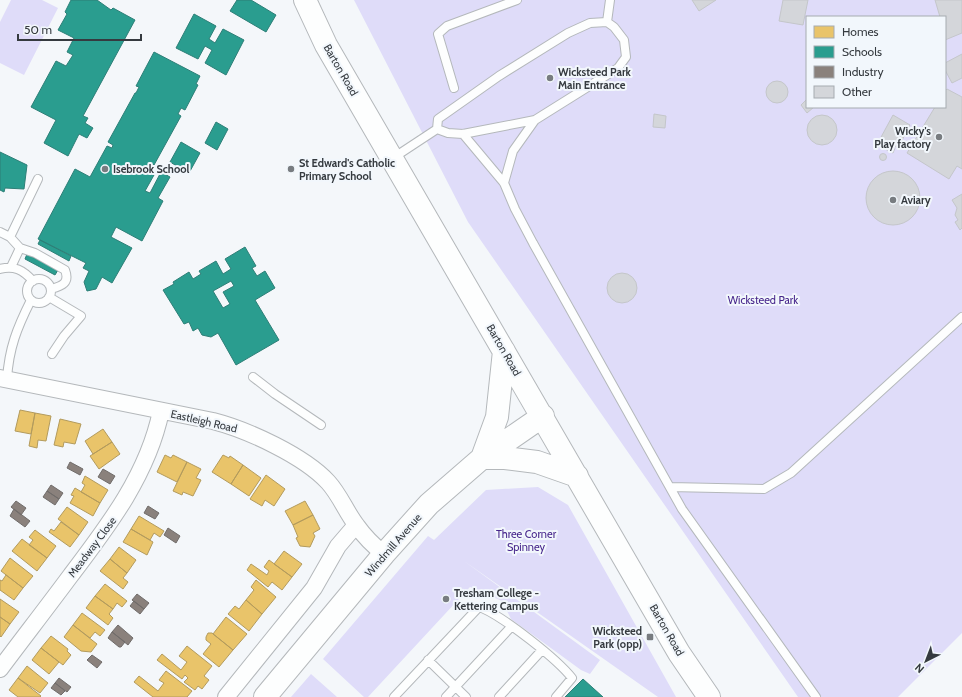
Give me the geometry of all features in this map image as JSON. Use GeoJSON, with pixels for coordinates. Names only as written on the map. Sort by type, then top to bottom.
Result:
{"type":"FeatureCollection","features":[{"type":"Feature","properties":{"kind":"main road","name":"Barton Road"},"geometry":{"type":"LineString","coordinates":[[305,0],[326,45],[679,652],[709,697]]}},
{"type":"Feature","properties":{"kind":"main road"},"geometry":{"type":"LineString","coordinates":[[504,351],[497,416],[482,458],[505,458],[538,462],[577,476]]}},
{"type":"Feature","properties":{"kind":"main road","name":"Windmill Avenue"},"geometry":{"type":"LineString","coordinates":[[265,697],[384,554],[429,504],[482,458],[543,416]]}},
{"type":"Feature","properties":{"kind":"street","name":"Eastleigh Road"},"geometry":{"type":"LineString","coordinates":[[3,379],[233,426],[268,442],[312,468],[328,482],[339,496],[356,525],[384,554]]}},
{"type":"Feature","properties":{"kind":"street","name":"Meadway Close"},"geometry":{"type":"LineString","coordinates":[[0,669],[118,511],[138,476],[152,443],[161,412]]}},
{"type":"Feature","properties":{"kind":"street"},"geometry":{"type":"LineString","coordinates":[[226,697],[314,588],[338,546],[356,525]]}},
{"type":"Feature","properties":{"kind":"lane"},"geometry":{"type":"LineString","coordinates":[[454,88],[438,34],[447,26],[517,0]]}},
{"type":"Feature","properties":{"kind":"lane"},"geometry":{"type":"LineString","coordinates":[[607,22],[610,0]]}},
{"type":"Feature","properties":{"kind":"lane"},"geometry":{"type":"LineString","coordinates":[[393,158],[436,129],[438,119],[499,76],[568,33],[590,23],[607,22],[614,27],[624,40],[626,57],[618,68],[535,120],[463,134],[448,133],[436,129]]}},
{"type":"Feature","properties":{"kind":"lane"},"geometry":{"type":"LineString","coordinates":[[504,183],[513,151],[535,120]]}},
{"type":"Feature","properties":{"kind":"lane"},"geometry":{"type":"LineString","coordinates":[[463,134],[504,183],[515,210],[533,243],[682,509],[816,697]]}},
{"type":"Feature","properties":{"kind":"lane"},"geometry":{"type":"LineString","coordinates":[[10,237],[38,178]]}},
{"type":"Feature","properties":{"kind":"lane"},"geometry":{"type":"LineString","coordinates":[[0,232],[10,237],[20,248],[35,253],[65,270],[67,277],[65,283],[50,293],[41,302],[32,300],[27,292],[27,287],[32,280],[44,280],[48,283],[50,293],[81,316],[64,336],[52,354]]}},
{"type":"Feature","properties":{"kind":"lane"},"geometry":{"type":"LineString","coordinates":[[11,267],[20,248]]}},
{"type":"Feature","properties":{"kind":"lane"},"geometry":{"type":"LineString","coordinates":[[0,269],[11,267],[18,268],[27,274],[32,280]]}},
{"type":"Feature","properties":{"kind":"lane"},"geometry":{"type":"LineString","coordinates":[[3,379],[16,331],[32,300]]}},
{"type":"Feature","properties":{"kind":"lane"},"geometry":{"type":"LineString","coordinates":[[670,487],[764,489],[791,473],[962,317]]}},
{"type":"Feature","properties":{"kind":"lane"},"geometry":{"type":"LineString","coordinates":[[253,377],[275,394],[321,425]]}},
{"type":"Feature","properties":{"kind":"lane"},"geometry":{"type":"LineString","coordinates":[[394,697],[478,608],[482,608],[488,610],[542,650],[566,670],[572,678],[556,697]]}},
{"type":"Feature","properties":{"kind":"lane"},"geometry":{"type":"LineString","coordinates":[[446,697],[511,627]]}},
{"type":"Feature","properties":{"kind":"lane"},"geometry":{"type":"LineString","coordinates":[[499,697],[542,650]]}},
{"type":"Feature","properties":{"kind":"lane"},"geometry":{"type":"LineString","coordinates":[[428,660],[466,697]]}},
{"type":"Feature","properties":{"kind":"green space"},"geometry":{"type":"Polygon","coordinates":[[[11,0],[42,0],[58,8],[24,75],[0,63],[0,22],[11,0]]]}},
{"type":"Feature","properties":{"kind":"green space","name":"Wicksteed Park"},"geometry":{"type":"Polygon","coordinates":[[[354,0],[962,0],[962,633],[898,697],[798,697],[468,222],[354,0]]]}},
{"type":"Feature","properties":{"kind":"green space","name":"Three Corner Spinney"},"geometry":{"type":"Polygon","coordinates":[[[538,487],[568,505],[676,697],[658,697],[464,561],[600,660],[590,674],[581,670],[511,619],[502,601],[470,587],[368,697],[364,697],[323,659],[428,536],[434,540],[486,490],[538,487]]]}},
{"type":"Feature","properties":{"kind":"green space"},"geometry":{"type":"Polygon","coordinates":[[[311,674],[337,697],[291,697],[311,674]]]}},
{"type":"Feature","properties":{"kind":"building: Homes"},"geometry":{"type":"Polygon","coordinates":[[[20,410],[35,413],[31,434],[15,431],[20,410]]]}},
{"type":"Feature","properties":{"kind":"building: Homes"},"geometry":{"type":"Polygon","coordinates":[[[35,413],[51,416],[46,441],[38,440],[37,448],[29,446],[35,413]]]}},
{"type":"Feature","properties":{"kind":"building: Homes"},"geometry":{"type":"Polygon","coordinates":[[[60,419],[81,424],[75,444],[64,442],[63,447],[54,445],[60,419]]]}},
{"type":"Feature","properties":{"kind":"building: Homes"},"geometry":{"type":"Polygon","coordinates":[[[103,429],[112,442],[93,454],[85,441],[103,429]]]}},
{"type":"Feature","properties":{"kind":"building: Homes"},"geometry":{"type":"Polygon","coordinates":[[[112,442],[120,454],[99,469],[90,456],[112,442]]]}},
{"type":"Feature","properties":{"kind":"building: Homes"},"geometry":{"type":"Polygon","coordinates":[[[165,455],[171,458],[173,455],[187,462],[177,482],[157,472],[165,455]]]}},
{"type":"Feature","properties":{"kind":"building: Homes"},"geometry":{"type":"Polygon","coordinates":[[[223,455],[229,458],[230,456],[243,465],[231,484],[212,472],[223,455]]]}},
{"type":"Feature","properties":{"kind":"building: Homes"},"geometry":{"type":"Polygon","coordinates":[[[187,462],[201,469],[196,478],[201,480],[193,496],[183,492],[182,495],[173,491],[187,462]]]}},
{"type":"Feature","properties":{"kind":"building: Homes"},"geometry":{"type":"Polygon","coordinates":[[[243,465],[261,478],[249,496],[231,484],[243,465]]]}},
{"type":"Feature","properties":{"kind":"building: Homes"},"geometry":{"type":"Polygon","coordinates":[[[266,475],[285,489],[274,506],[265,500],[262,506],[250,499],[266,475]]]}},
{"type":"Feature","properties":{"kind":"building: Homes"},"geometry":{"type":"Polygon","coordinates":[[[85,476],[108,490],[100,503],[81,492],[85,485],[82,483],[85,476]]]}},
{"type":"Feature","properties":{"kind":"building: Homes"},"geometry":{"type":"Polygon","coordinates":[[[75,488],[100,503],[93,516],[70,503],[74,496],[71,495],[75,488]]]}},
{"type":"Feature","properties":{"kind":"building: Homes"},"geometry":{"type":"Polygon","coordinates":[[[305,501],[313,515],[293,525],[285,511],[305,501]]]}},
{"type":"Feature","properties":{"kind":"building: Homes"},"geometry":{"type":"Polygon","coordinates":[[[67,507],[88,522],[79,535],[58,519],[67,507]]]}},
{"type":"Feature","properties":{"kind":"building: Homes"},"geometry":{"type":"Polygon","coordinates":[[[313,515],[320,529],[313,533],[315,536],[310,547],[300,546],[296,538],[298,537],[293,525],[313,515]]]}},
{"type":"Feature","properties":{"kind":"building: Homes"},"geometry":{"type":"Polygon","coordinates":[[[139,516],[164,531],[160,537],[154,533],[150,540],[131,529],[139,516]]]}},
{"type":"Feature","properties":{"kind":"building: Homes"},"geometry":{"type":"Polygon","coordinates":[[[61,522],[79,535],[70,547],[49,532],[51,529],[54,531],[61,522]]]}},
{"type":"Feature","properties":{"kind":"building: Homes"},"geometry":{"type":"Polygon","coordinates":[[[131,529],[153,542],[147,555],[123,542],[131,529]]]}},
{"type":"Feature","properties":{"kind":"building: Homes"},"geometry":{"type":"Polygon","coordinates":[[[35,530],[56,546],[47,558],[29,545],[33,540],[29,537],[35,530]]]}},
{"type":"Feature","properties":{"kind":"building: Homes"},"geometry":{"type":"Polygon","coordinates":[[[22,539],[47,558],[37,571],[12,551],[22,539]]]}},
{"type":"Feature","properties":{"kind":"building: Homes"},"geometry":{"type":"Polygon","coordinates":[[[119,547],[136,560],[127,573],[110,559],[119,547]]]}},
{"type":"Feature","properties":{"kind":"building: Homes"},"geometry":{"type":"Polygon","coordinates":[[[284,551],[302,564],[292,577],[274,564],[284,551]]]}},
{"type":"Feature","properties":{"kind":"building: Homes"},"geometry":{"type":"Polygon","coordinates":[[[10,558],[33,576],[23,588],[1,571],[10,558]]]}},
{"type":"Feature","properties":{"kind":"building: Homes"},"geometry":{"type":"Polygon","coordinates":[[[110,559],[127,573],[123,578],[128,582],[123,589],[100,571],[110,559]]]}},
{"type":"Feature","properties":{"kind":"building: Homes"},"geometry":{"type":"Polygon","coordinates":[[[269,560],[292,577],[282,590],[272,582],[268,587],[247,570],[251,564],[267,575],[269,571],[264,567],[269,560]]]}},
{"type":"Feature","properties":{"kind":"building: Homes"},"geometry":{"type":"Polygon","coordinates":[[[6,575],[23,588],[14,600],[0,590],[0,580],[2,581],[6,575]]]}},
{"type":"Feature","properties":{"kind":"building: Homes"},"geometry":{"type":"Polygon","coordinates":[[[256,580],[276,597],[262,614],[246,600],[254,590],[251,587],[256,580]]]}},
{"type":"Feature","properties":{"kind":"building: Homes"},"geometry":{"type":"Polygon","coordinates":[[[105,584],[127,601],[122,607],[117,603],[113,609],[95,596],[105,584]]]}},
{"type":"Feature","properties":{"kind":"building: Homes"},"geometry":{"type":"Polygon","coordinates":[[[95,596],[113,609],[109,614],[113,618],[108,625],[86,608],[95,596]]]}},
{"type":"Feature","properties":{"kind":"building: Homes"},"geometry":{"type":"Polygon","coordinates":[[[0,599],[19,612],[10,624],[0,617],[0,599]]]}},
{"type":"Feature","properties":{"kind":"building: Homes"},"geometry":{"type":"Polygon","coordinates":[[[246,600],[262,614],[249,631],[228,614],[235,606],[239,609],[246,600]]]}},
{"type":"Feature","properties":{"kind":"building: Homes"},"geometry":{"type":"Polygon","coordinates":[[[82,613],[105,630],[100,636],[95,632],[90,638],[73,625],[82,613]]]}},
{"type":"Feature","properties":{"kind":"building: Homes"},"geometry":{"type":"Polygon","coordinates":[[[0,617],[10,624],[1,637],[0,636],[0,617]]]}},
{"type":"Feature","properties":{"kind":"building: Homes"},"geometry":{"type":"Polygon","coordinates":[[[226,617],[247,634],[233,650],[213,634],[226,617]]]}},
{"type":"Feature","properties":{"kind":"building: Homes"},"geometry":{"type":"Polygon","coordinates":[[[73,625],[97,644],[91,652],[81,651],[64,637],[73,625]]]}},
{"type":"Feature","properties":{"kind":"building: Homes"},"geometry":{"type":"Polygon","coordinates":[[[208,633],[212,633],[233,650],[219,667],[203,654],[211,644],[206,640],[208,633]]]}},
{"type":"Feature","properties":{"kind":"building: Homes"},"geometry":{"type":"Polygon","coordinates":[[[51,636],[68,649],[67,651],[71,655],[63,665],[41,648],[51,636]]]}},
{"type":"Feature","properties":{"kind":"building: Homes"},"geometry":{"type":"Polygon","coordinates":[[[187,646],[212,666],[204,676],[209,680],[202,689],[198,686],[195,690],[184,682],[188,678],[185,675],[182,679],[157,660],[162,654],[181,670],[187,662],[179,656],[187,646]]]}},
{"type":"Feature","properties":{"kind":"building: Homes"},"geometry":{"type":"Polygon","coordinates":[[[41,648],[59,662],[49,674],[32,660],[41,648]]]}},
{"type":"Feature","properties":{"kind":"building: Homes"},"geometry":{"type":"Polygon","coordinates":[[[27,666],[48,683],[40,693],[18,678],[27,666]]]}},
{"type":"Feature","properties":{"kind":"building: Homes"},"geometry":{"type":"Polygon","coordinates":[[[166,671],[192,691],[187,697],[153,697],[134,682],[139,676],[158,691],[164,683],[159,680],[166,671]]]}},
{"type":"Feature","properties":{"kind":"building: Homes"},"geometry":{"type":"Polygon","coordinates":[[[18,678],[41,696],[18,697],[9,690],[18,678]]]}},
{"type":"Feature","properties":{"kind":"building: Schools"},"geometry":{"type":"Polygon","coordinates":[[[71,0],[97,0],[111,10],[113,8],[135,20],[83,116],[88,118],[85,123],[93,128],[87,138],[79,134],[68,156],[44,143],[56,120],[31,107],[56,61],[66,66],[73,55],[67,52],[74,38],[58,30],[67,14],[65,12],[71,0]]]}},
{"type":"Feature","properties":{"kind":"building: Schools"},"geometry":{"type":"Polygon","coordinates":[[[237,0],[251,0],[276,15],[266,32],[230,11],[237,0]]]}},
{"type":"Feature","properties":{"kind":"building: Schools"},"geometry":{"type":"Polygon","coordinates":[[[194,14],[216,26],[209,39],[215,43],[223,29],[244,40],[226,75],[205,63],[212,50],[205,46],[198,59],[176,48],[194,14]]]}},
{"type":"Feature","properties":{"kind":"building: Schools"},"geometry":{"type":"Polygon","coordinates":[[[154,52],[200,76],[196,84],[198,85],[185,110],[181,108],[178,114],[181,116],[154,165],[151,163],[147,171],[154,175],[145,191],[150,193],[161,172],[170,177],[158,198],[163,201],[142,241],[116,227],[111,237],[132,248],[112,283],[102,277],[96,289],[87,291],[84,282],[89,271],[83,268],[86,263],[38,239],[75,169],[90,177],[107,146],[112,148],[113,145],[108,142],[136,93],[139,87],[136,86],[154,52]]]}},
{"type":"Feature","properties":{"kind":"building: Schools"},"geometry":{"type":"Polygon","coordinates":[[[216,122],[228,129],[217,150],[205,143],[216,122]]]}},
{"type":"Feature","properties":{"kind":"building: Schools"},"geometry":{"type":"Polygon","coordinates":[[[181,142],[200,153],[189,173],[170,162],[181,142]]]}},
{"type":"Feature","properties":{"kind":"building: Schools"},"geometry":{"type":"Polygon","coordinates":[[[0,152],[27,165],[24,189],[5,188],[4,192],[0,190],[0,152]]]}},
{"type":"Feature","properties":{"kind":"building: Schools"},"geometry":{"type":"Polygon","coordinates":[[[40,240],[71,256],[69,261],[38,244],[40,240]]]}},
{"type":"Feature","properties":{"kind":"building: Schools"},"geometry":{"type":"Polygon","coordinates":[[[245,247],[256,266],[252,268],[257,276],[265,271],[275,288],[255,300],[279,340],[236,365],[218,333],[211,337],[202,335],[198,328],[193,331],[189,322],[184,324],[163,290],[174,284],[173,282],[189,272],[193,279],[201,274],[199,271],[216,261],[223,274],[231,269],[225,259],[245,247]],[[231,281],[213,291],[223,308],[230,304],[223,292],[234,286],[231,281]]]}},
{"type":"Feature","properties":{"kind":"building: Schools"},"geometry":{"type":"Polygon","coordinates":[[[27,254],[58,270],[55,275],[25,259],[27,254]]]}},
{"type":"Feature","properties":{"kind":"building: Schools"},"geometry":{"type":"Polygon","coordinates":[[[583,679],[603,697],[565,697],[583,679]]]}},
{"type":"Feature","properties":{"kind":"building: Industry"},"geometry":{"type":"Polygon","coordinates":[[[70,462],[83,469],[80,475],[67,468],[70,462]]]}},
{"type":"Feature","properties":{"kind":"building: Industry"},"geometry":{"type":"Polygon","coordinates":[[[103,469],[115,476],[110,484],[98,477],[103,469]]]}},
{"type":"Feature","properties":{"kind":"building: Industry"},"geometry":{"type":"Polygon","coordinates":[[[51,485],[63,493],[59,499],[47,491],[51,485]]]}},
{"type":"Feature","properties":{"kind":"building: Industry"},"geometry":{"type":"Polygon","coordinates":[[[47,491],[59,499],[55,505],[43,497],[47,491]]]}},
{"type":"Feature","properties":{"kind":"building: Industry"},"geometry":{"type":"Polygon","coordinates":[[[16,501],[26,508],[21,515],[11,507],[16,501]]]}},
{"type":"Feature","properties":{"kind":"building: Industry"},"geometry":{"type":"Polygon","coordinates":[[[148,506],[159,513],[155,519],[144,513],[148,506]]]}},
{"type":"Feature","properties":{"kind":"building: Industry"},"geometry":{"type":"Polygon","coordinates":[[[14,509],[30,521],[25,527],[10,516],[14,509]]]}},
{"type":"Feature","properties":{"kind":"building: Industry"},"geometry":{"type":"Polygon","coordinates":[[[168,528],[180,536],[176,543],[164,535],[168,528]]]}},
{"type":"Feature","properties":{"kind":"building: Industry"},"geometry":{"type":"Polygon","coordinates":[[[137,594],[149,603],[144,609],[132,600],[137,594]]]}},
{"type":"Feature","properties":{"kind":"building: Industry"},"geometry":{"type":"Polygon","coordinates":[[[134,601],[144,609],[140,614],[130,606],[134,601]]]}},
{"type":"Feature","properties":{"kind":"building: Industry"},"geometry":{"type":"Polygon","coordinates":[[[118,625],[133,638],[128,645],[112,632],[118,625]]]}},
{"type":"Feature","properties":{"kind":"building: Industry"},"geometry":{"type":"Polygon","coordinates":[[[112,632],[125,642],[121,647],[108,638],[112,632]]]}},
{"type":"Feature","properties":{"kind":"building: Industry"},"geometry":{"type":"Polygon","coordinates":[[[92,655],[102,662],[97,668],[87,660],[92,655]]]}},
{"type":"Feature","properties":{"kind":"building: Industry"},"geometry":{"type":"Polygon","coordinates":[[[59,678],[71,687],[67,692],[55,683],[59,678]]]}},
{"type":"Feature","properties":{"kind":"building: Industry"},"geometry":{"type":"Polygon","coordinates":[[[55,683],[65,691],[61,695],[51,688],[55,683]]]}},
{"type":"Feature","properties":{"kind":"building: Other"},"geometry":{"type":"Polygon","coordinates":[[[692,0],[716,0],[699,11],[692,0]]]}},
{"type":"Feature","properties":{"kind":"building: Other"},"geometry":{"type":"Polygon","coordinates":[[[783,0],[808,0],[803,25],[779,21],[783,0]]]}},
{"type":"Feature","properties":{"kind":"building: Other"},"geometry":{"type":"Polygon","coordinates":[[[935,0],[962,0],[962,33],[946,40],[946,16],[940,16],[935,0]]]}},
{"type":"Feature","properties":{"kind":"building: Other"},"geometry":{"type":"Polygon","coordinates":[[[962,54],[962,78],[952,83],[946,72],[946,62],[962,54]]]}},
{"type":"Feature","properties":{"kind":"building: Other"},"geometry":{"type":"Polygon","coordinates":[[[773,81],[781,81],[788,88],[788,96],[781,103],[773,103],[766,96],[766,88],[773,81]]]}},
{"type":"Feature","properties":{"kind":"building: Other","name":"Wicky's Play factory"},"geometry":{"type":"Polygon","coordinates":[[[947,89],[962,97],[962,169],[957,166],[949,179],[907,153],[934,108],[946,108],[947,89]]]}},
{"type":"Feature","properties":{"kind":"building: Other"},"geometry":{"type":"Polygon","coordinates":[[[806,100],[806,108],[813,108],[807,113],[801,105],[806,100]]]}},
{"type":"Feature","properties":{"kind":"building: Other"},"geometry":{"type":"Polygon","coordinates":[[[654,114],[666,116],[665,128],[653,127],[654,114]]]}},
{"type":"Feature","properties":{"kind":"building: Other"},"geometry":{"type":"Polygon","coordinates":[[[822,115],[833,119],[837,130],[833,141],[822,145],[811,141],[807,130],[811,119],[822,115]]]}},
{"type":"Feature","properties":{"kind":"building: Other"},"geometry":{"type":"Polygon","coordinates":[[[893,115],[910,125],[898,148],[880,139],[893,115]]]}},
{"type":"Feature","properties":{"kind":"building: Other"},"geometry":{"type":"Polygon","coordinates":[[[880,140],[895,148],[893,153],[877,145],[880,140]]]}},
{"type":"Feature","properties":{"kind":"building: Other"},"geometry":{"type":"Polygon","coordinates":[[[883,153],[886,154],[886,160],[883,161],[880,160],[879,157],[880,154],[883,153]]]}},
{"type":"Feature","properties":{"kind":"building: Other","name":"Aviary"},"geometry":{"type":"Polygon","coordinates":[[[888,171],[898,171],[908,175],[916,183],[920,193],[920,203],[916,213],[908,221],[898,225],[888,225],[878,221],[870,213],[866,203],[866,193],[870,183],[878,175],[888,171]]]}},
{"type":"Feature","properties":{"kind":"building: Other"},"geometry":{"type":"Polygon","coordinates":[[[962,194],[962,228],[960,230],[955,222],[958,220],[955,215],[957,208],[952,200],[962,194]]]}},
{"type":"Feature","properties":{"kind":"building: Other"},"geometry":{"type":"Polygon","coordinates":[[[622,273],[633,277],[637,288],[633,299],[622,303],[611,299],[607,288],[611,277],[622,273]]]}},
{"type":"Feature","properties":{"kind":"place","name":"Wicksteed Park Main Entrance"},"geometry":{"type":"Point","coordinates":[550,78]}},
{"type":"Feature","properties":{"kind":"place","name":"Wicky's Play factory"},"geometry":{"type":"Point","coordinates":[939,137]}},
{"type":"Feature","properties":{"kind":"place","name":"Isebrook School"},"geometry":{"type":"Point","coordinates":[105,169]}},
{"type":"Feature","properties":{"kind":"place","name":"St Edward's Catholic Primary School"},"geometry":{"type":"Point","coordinates":[291,169]}},
{"type":"Feature","properties":{"kind":"place","name":"Aviary"},"geometry":{"type":"Point","coordinates":[893,200]}},
{"type":"Feature","properties":{"kind":"place","name":"Tresham College - Kettering Campus"},"geometry":{"type":"Point","coordinates":[446,599]}},
{"type":"Feature","properties":{"kind":"place","name":"Wicksteed Park (opp)"},"geometry":{"type":"Point","coordinates":[650,637]}}]}
